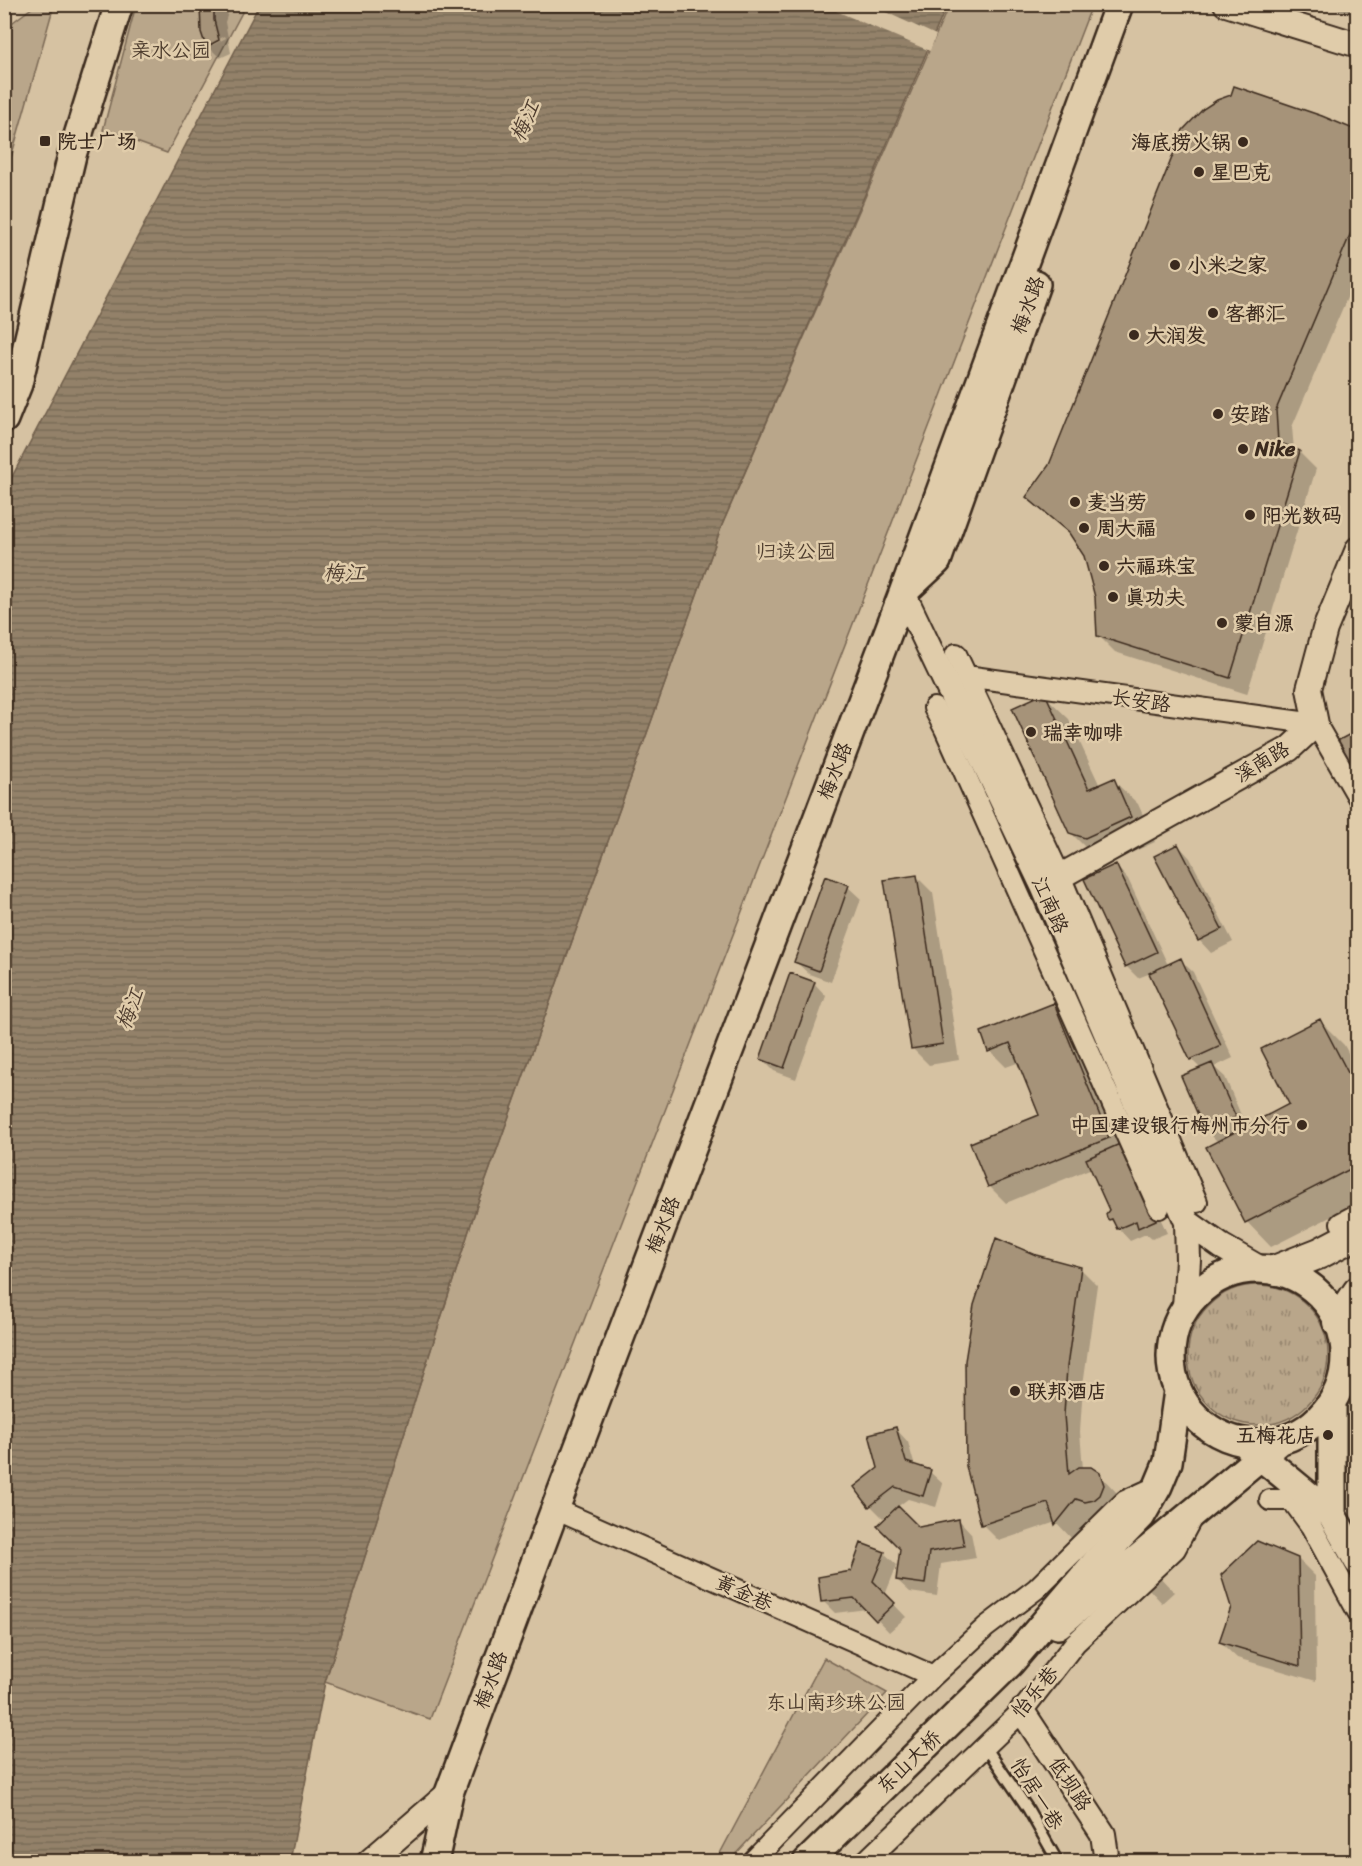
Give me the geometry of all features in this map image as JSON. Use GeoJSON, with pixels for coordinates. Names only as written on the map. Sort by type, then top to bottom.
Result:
{"type":"FeatureCollection","features":[{"type":"Feature","properties":{"kind":"main road"},"geometry":{"type":"LineString","coordinates":[[4,419],[18,384],[72,155],[119,4]]}},
{"type":"Feature","properties":{"kind":"main road","name":"梅水路"},"geometry":{"type":"LineString","coordinates":[[434,1862],[450,1793],[555,1509],[903,593],[1119,4]]}},
{"type":"Feature","properties":{"kind":"main road","name":"梅水路"},"geometry":{"type":"LineString","coordinates":[[903,593],[937,561],[1136,4]]}},
{"type":"Feature","properties":{"kind":"main road"},"geometry":{"type":"LineString","coordinates":[[1352,1223],[1320,1252],[1268,1269],[1241,1270],[1209,1283],[1185,1307],[1176,1323],[1170,1357],[1172,1375],[1186,1407],[1205,1426],[1228,1438],[1261,1447],[1332,1515],[1358,1561]]}},
{"type":"Feature","properties":{"kind":"main road"},"geometry":{"type":"LineString","coordinates":[[1010,1663],[1194,1514],[1261,1447],[1295,1436],[1310,1427],[1332,1402],[1340,1388],[1345,1363],[1343,1338],[1338,1322],[1320,1294],[1307,1284],[1268,1269]]}},
{"type":"Feature","properties":{"kind":"main road"},"geometry":{"type":"LineString","coordinates":[[1338,1322],[1358,1292]]}},
{"type":"Feature","properties":{"kind":"main road"},"geometry":{"type":"LineString","coordinates":[[1010,1663],[1097,1561],[1141,1516],[1168,1462],[1178,1391]]}},
{"type":"Feature","properties":{"kind":"main road"},"geometry":{"type":"LineString","coordinates":[[1332,1402],[1332,1515]]}},
{"type":"Feature","properties":{"kind":"main road","name":"东山大桥"},"geometry":{"type":"LineString","coordinates":[[807,1862],[1010,1663]]}},
{"type":"Feature","properties":{"kind":"street"},"geometry":{"type":"LineString","coordinates":[[1226,4],[1358,45]]}},
{"type":"Feature","properties":{"kind":"street"},"geometry":{"type":"LineString","coordinates":[[1357,547],[1325,629],[1309,689],[1316,724],[1358,797]]}},
{"type":"Feature","properties":{"kind":"street","name":"江南路"},"geometry":{"type":"LineString","coordinates":[[903,593],[1051,881],[1192,1212],[1185,1307]]}},
{"type":"Feature","properties":{"kind":"street"},"geometry":{"type":"LineString","coordinates":[[956,654],[1051,881]]}},
{"type":"Feature","properties":{"kind":"street","name":"长安路"},"geometry":{"type":"LineString","coordinates":[[966,676],[1316,724]]}},
{"type":"Feature","properties":{"kind":"street"},"geometry":{"type":"LineString","coordinates":[[934,708],[1159,1208]]}},
{"type":"Feature","properties":{"kind":"street","name":"溪南路"},"geometry":{"type":"LineString","coordinates":[[1051,881],[1288,748],[1316,724]]}},
{"type":"Feature","properties":{"kind":"street"},"geometry":{"type":"LineString","coordinates":[[1192,1212],[1221,1246],[1268,1269]]}},
{"type":"Feature","properties":{"kind":"street"},"geometry":{"type":"LineString","coordinates":[[752,1862],[933,1676],[986,1627],[1036,1589],[1125,1501],[1158,1486]]}},
{"type":"Feature","properties":{"kind":"street"},"geometry":{"type":"LineString","coordinates":[[1270,1500],[1292,1500],[1311,1526],[1358,1612]]}},
{"type":"Feature","properties":{"kind":"street","name":"黄金巷"},"geometry":{"type":"LineString","coordinates":[[555,1509],[933,1676]]}},
{"type":"Feature","properties":{"kind":"street","name":"怡乐巷"},"geometry":{"type":"LineString","coordinates":[[873,1858],[1022,1711],[1075,1643],[1175,1549],[1194,1514]]}},
{"type":"Feature","properties":{"kind":"street","name":"低坝路"},"geometry":{"type":"LineString","coordinates":[[1022,1711],[1103,1834],[1107,1862]]}},
{"type":"Feature","properties":{"kind":"street"},"geometry":{"type":"LineString","coordinates":[[369,1862],[450,1793]]}},
{"type":"Feature","properties":{"kind":"lane","name":"怡居一巷"},"geometry":{"type":"LineString","coordinates":[[985,1746],[1028,1809],[1058,1862]]}},
{"type":"Feature","properties":{"kind":"green space"},"geometry":{"type":"Polygon","coordinates":[[[37,4],[54,5],[5,179],[5,28],[37,4]]]}},
{"type":"Feature","properties":{"kind":"green space","name":"亲水公园"},"geometry":{"type":"Polygon","coordinates":[[[136,5],[246,5],[167,153],[103,130],[136,5]]]}},
{"type":"Feature","properties":{"kind":"green space","name":"归读公园"},"geometry":{"type":"Polygon","coordinates":[[[949,5],[1092,5],[430,1719],[325,1682],[478,1202],[722,525],[949,5]]]}},
{"type":"Feature","properties":{"kind":"green space"},"geometry":{"type":"Polygon","coordinates":[[[1258,1285],[1285,1290],[1308,1305],[1323,1328],[1328,1355],[1323,1382],[1308,1405],[1285,1420],[1258,1425],[1231,1420],[1208,1405],[1193,1382],[1188,1355],[1193,1328],[1208,1305],[1231,1290],[1258,1285]]]}},
{"type":"Feature","properties":{"kind":"green space","name":"东山南珍珠公园"},"geometry":{"type":"Polygon","coordinates":[[[824,1658],[887,1693],[729,1861],[716,1861],[824,1658]]]}},
{"type":"Feature","properties":{"kind":"water","name":"梅江"},"geometry":{"type":"Polygon","coordinates":[[[259,5],[947,5],[722,525],[478,1202],[325,1682],[290,1861],[5,1861],[4,492],[259,5]]]}},
{"type":"Feature","properties":{"kind":"pier"},"geometry":{"type":"Polygon","coordinates":[[[838,5],[870,5],[936,35],[930,51],[836,11],[838,5]]]}},
{"type":"Feature","properties":{"kind":"building"},"geometry":{"type":"Polygon","coordinates":[[[200,4],[214,4],[214,20],[219,40],[206,47],[201,32],[200,4]]]}},
{"type":"Feature","properties":{"kind":"building","name":"客都汇"},"geometry":{"type":"Polygon","coordinates":[[[1234,86],[1322,116],[1358,131],[1358,216],[1276,410],[1278,442],[1300,451],[1230,678],[1097,636],[1095,597],[1084,556],[1069,533],[1026,497],[1049,465],[1183,130],[1203,109],[1231,95],[1234,86]]]}},
{"type":"Feature","properties":{"kind":"building"},"geometry":{"type":"Polygon","coordinates":[[[1045,693],[1089,789],[1114,778],[1131,817],[1085,838],[1069,833],[1012,708],[1045,693]]]}},
{"type":"Feature","properties":{"kind":"building"},"geometry":{"type":"Polygon","coordinates":[[[1358,730],[1358,778],[1337,741],[1358,730]]]}},
{"type":"Feature","properties":{"kind":"building"},"geometry":{"type":"Polygon","coordinates":[[[1178,844],[1222,929],[1198,941],[1154,856],[1178,844]]]}},
{"type":"Feature","properties":{"kind":"building"},"geometry":{"type":"Polygon","coordinates":[[[1116,864],[1157,952],[1125,967],[1084,879],[1116,864]]]}},
{"type":"Feature","properties":{"kind":"building"},"geometry":{"type":"Polygon","coordinates":[[[917,875],[943,1044],[911,1049],[884,880],[917,875]]]}},
{"type":"Feature","properties":{"kind":"building"},"geometry":{"type":"Polygon","coordinates":[[[825,876],[849,885],[819,971],[794,962],[825,876]]]}},
{"type":"Feature","properties":{"kind":"building"},"geometry":{"type":"Polygon","coordinates":[[[1181,958],[1221,1046],[1190,1060],[1149,973],[1181,958]]]}},
{"type":"Feature","properties":{"kind":"building"},"geometry":{"type":"Polygon","coordinates":[[[790,973],[815,982],[784,1068],[760,1059],[790,973]]]}},
{"type":"Feature","properties":{"kind":"building"},"geometry":{"type":"Polygon","coordinates":[[[1054,1003],[1109,1138],[988,1187],[970,1143],[1039,1115],[1010,1043],[988,1052],[981,1032],[1054,1003]]]}},
{"type":"Feature","properties":{"kind":"building","name":"中国建设银行梅州市分行"},"geometry":{"type":"Polygon","coordinates":[[[1320,1019],[1358,1092],[1358,1165],[1245,1223],[1206,1147],[1289,1104],[1261,1049],[1320,1019]]]}},
{"type":"Feature","properties":{"kind":"building"},"geometry":{"type":"Polygon","coordinates":[[[1212,1063],[1236,1117],[1205,1131],[1181,1076],[1212,1063]]]}},
{"type":"Feature","properties":{"kind":"building"},"geometry":{"type":"Polygon","coordinates":[[[1122,1143],[1156,1220],[1138,1228],[1136,1221],[1117,1229],[1112,1219],[1107,1218],[1106,1214],[1109,1210],[1086,1159],[1122,1143]]]}},
{"type":"Feature","properties":{"kind":"building","name":"联邦酒店"},"geometry":{"type":"Polygon","coordinates":[[[996,1238],[1036,1255],[1081,1267],[1067,1367],[1064,1415],[1069,1474],[1079,1467],[1091,1467],[1100,1473],[1104,1485],[1100,1495],[1094,1500],[1085,1502],[1076,1499],[1055,1525],[1048,1503],[981,1525],[966,1466],[965,1361],[974,1305],[996,1238]]]}},
{"type":"Feature","properties":{"kind":"building"},"geometry":{"type":"Polygon","coordinates":[[[896,1427],[906,1462],[931,1470],[923,1496],[895,1487],[869,1507],[854,1487],[878,1468],[869,1434],[896,1427]]]}},
{"type":"Feature","properties":{"kind":"building"},"geometry":{"type":"Polygon","coordinates":[[[898,1506],[919,1527],[959,1519],[964,1546],[929,1552],[925,1584],[896,1580],[900,1549],[877,1526],[898,1506]]]}},
{"type":"Feature","properties":{"kind":"building"},"geometry":{"type":"Polygon","coordinates":[[[1257,1541],[1298,1558],[1300,1666],[1219,1642],[1231,1607],[1221,1575],[1257,1541]]]}},
{"type":"Feature","properties":{"kind":"building"},"geometry":{"type":"Polygon","coordinates":[[[861,1543],[885,1552],[873,1581],[895,1603],[876,1621],[854,1598],[821,1602],[818,1577],[851,1571],[861,1543]]]}},
{"type":"Feature","properties":{"kind":"place","name":"院士广场"},"geometry":{"type":"Point","coordinates":[45,141]}},
{"type":"Feature","properties":{"kind":"place","name":"海底捞火锅"},"geometry":{"type":"Point","coordinates":[1243,142]}},
{"type":"Feature","properties":{"kind":"place","name":"星巴克"},"geometry":{"type":"Point","coordinates":[1199,172]}},
{"type":"Feature","properties":{"kind":"place","name":"小米之家"},"geometry":{"type":"Point","coordinates":[1175,265]}},
{"type":"Feature","properties":{"kind":"place","name":"客都汇"},"geometry":{"type":"Point","coordinates":[1213,313]}},
{"type":"Feature","properties":{"kind":"place","name":"大润发"},"geometry":{"type":"Point","coordinates":[1134,335]}},
{"type":"Feature","properties":{"kind":"place","name":"安踏"},"geometry":{"type":"Point","coordinates":[1218,414]}},
{"type":"Feature","properties":{"kind":"place","name":"Nike"},"geometry":{"type":"Point","coordinates":[1243,449]}},
{"type":"Feature","properties":{"kind":"place","name":"麦当劳"},"geometry":{"type":"Point","coordinates":[1075,502]}},
{"type":"Feature","properties":{"kind":"place","name":"阳光数码"},"geometry":{"type":"Point","coordinates":[1250,515]}},
{"type":"Feature","properties":{"kind":"place","name":"周大福"},"geometry":{"type":"Point","coordinates":[1084,528]}},
{"type":"Feature","properties":{"kind":"place","name":"六福珠宝"},"geometry":{"type":"Point","coordinates":[1104,566]}},
{"type":"Feature","properties":{"kind":"place","name":"真功夫"},"geometry":{"type":"Point","coordinates":[1113,597]}},
{"type":"Feature","properties":{"kind":"place","name":"蒙自源"},"geometry":{"type":"Point","coordinates":[1222,623]}},
{"type":"Feature","properties":{"kind":"place","name":"瑞幸咖啡"},"geometry":{"type":"Point","coordinates":[1031,732]}},
{"type":"Feature","properties":{"kind":"place","name":"中国建设银行梅州市分行"},"geometry":{"type":"Point","coordinates":[1302,1125]}},
{"type":"Feature","properties":{"kind":"place","name":"联邦酒店"},"geometry":{"type":"Point","coordinates":[1015,1391]}},
{"type":"Feature","properties":{"kind":"place","name":"五梅花店"},"geometry":{"type":"Point","coordinates":[1328,1435]}}]}
